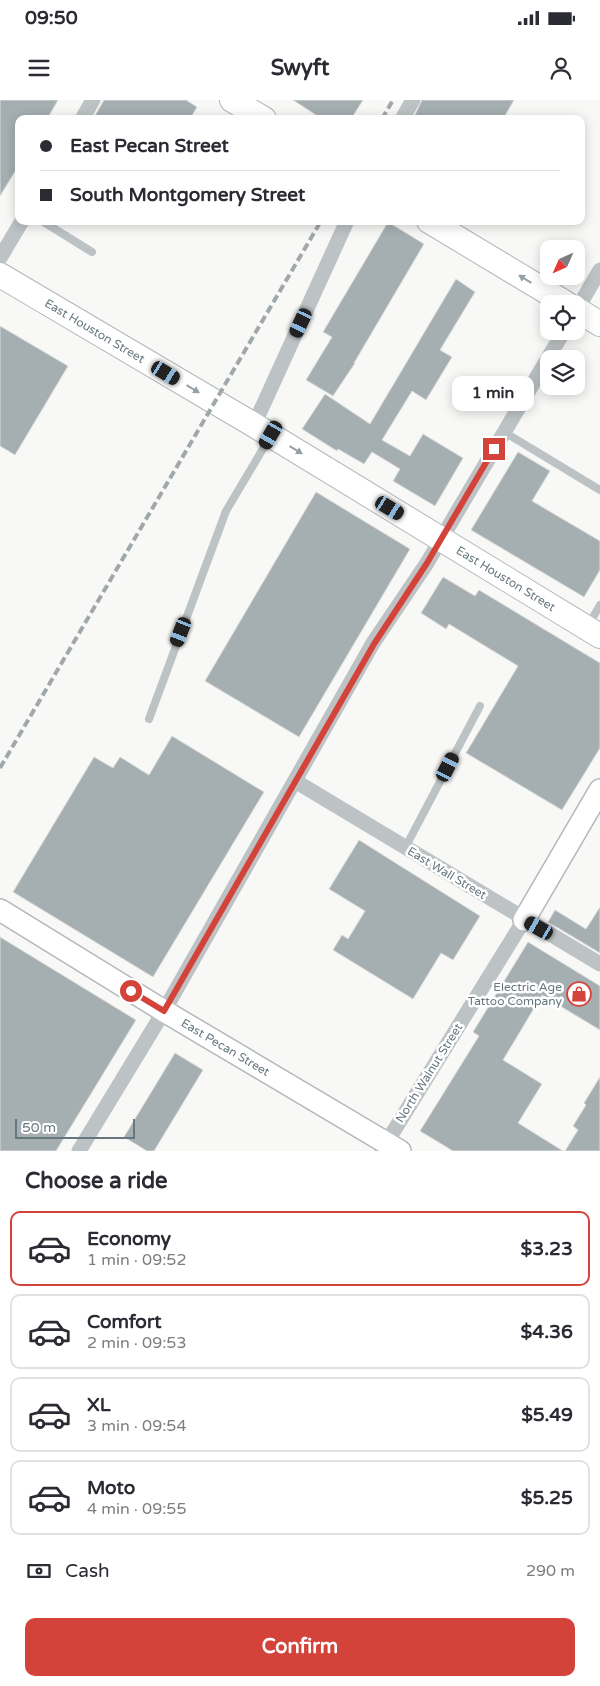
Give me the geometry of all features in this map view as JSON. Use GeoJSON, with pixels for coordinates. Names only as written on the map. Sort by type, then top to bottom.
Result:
{"type":"FeatureCollection","features":[{"type":"Feature","properties":{"kind":"main road"},"geometry":{"type":"LineString","coordinates":[[232,100],[257,115]]}},
{"type":"Feature","properties":{"kind":"main road"},"geometry":{"type":"LineString","coordinates":[[436,225],[551,295]]}},
{"type":"Feature","properties":{"kind":"main road","name":"East Houston Street"},"geometry":{"type":"LineString","coordinates":[[0,275],[262,430],[594,632]]}},
{"type":"Feature","properties":{"kind":"main road"},"geometry":{"type":"LineString","coordinates":[[585,315],[600,324]]}},
{"type":"Feature","properties":{"kind":"street"},"geometry":{"type":"LineString","coordinates":[[84,115],[93,100]]}},
{"type":"Feature","properties":{"kind":"street"},"geometry":{"type":"LineString","coordinates":[[404,115],[413,100]]}},
{"type":"Feature","properties":{"kind":"street"},"geometry":{"type":"LineString","coordinates":[[0,258],[20,225]]}},
{"type":"Feature","properties":{"kind":"street"},"geometry":{"type":"LineString","coordinates":[[262,430],[345,225]]}},
{"type":"Feature","properties":{"kind":"street"},"geometry":{"type":"LineString","coordinates":[[583,295],[600,270]]}},
{"type":"Feature","properties":{"kind":"street"},"geometry":{"type":"LineString","coordinates":[[79,1151],[164,1011],[374,644],[427,563],[559,340]]}},
{"type":"Feature","properties":{"kind":"street","name":"East Wall Street"},"geometry":{"type":"LineString","coordinates":[[295,781],[600,964]]}},
{"type":"Feature","properties":{"kind":"street"},"geometry":{"type":"LineString","coordinates":[[524,920],[600,790]]}},
{"type":"Feature","properties":{"kind":"street","name":"East Pecan Street"},"geometry":{"type":"LineString","coordinates":[[0,910],[389,1148]]}},
{"type":"Feature","properties":{"kind":"street","name":"North Walnut Street"},"geometry":{"type":"LineString","coordinates":[[389,1148],[524,920]]}},
{"type":"Feature","properties":{"kind":"lane"},"geometry":{"type":"LineString","coordinates":[[48,225],[92,252]]}},
{"type":"Feature","properties":{"kind":"lane"},"geometry":{"type":"LineString","coordinates":[[149,719],[226,511],[262,430]]}},
{"type":"Feature","properties":{"kind":"lane"},"geometry":{"type":"LineString","coordinates":[[504,432],[600,490]]}},
{"type":"Feature","properties":{"kind":"lane"},"geometry":{"type":"LineString","coordinates":[[594,632],[600,605]]}},
{"type":"Feature","properties":{"kind":"lane"},"geometry":{"type":"LineString","coordinates":[[405,848],[480,706]]}},
{"type":"Feature","properties":{"kind":"building"},"geometry":{"type":"Polygon","coordinates":[[[0,100],[58,100],[49,115],[15,115],[15,172],[0,196],[0,100]]]}},
{"type":"Feature","properties":{"kind":"building"},"geometry":{"type":"Polygon","coordinates":[[[104,100],[186,100],[197,107],[192,115],[95,115],[104,100]]]}},
{"type":"Feature","properties":{"kind":"building"},"geometry":{"type":"Polygon","coordinates":[[[293,100],[363,100],[354,115],[316,115],[293,100]]]}},
{"type":"Feature","properties":{"kind":"building"},"geometry":{"type":"Polygon","coordinates":[[[422,100],[514,100],[505,115],[415,115],[422,100]]]}},
{"type":"Feature","properties":{"kind":"building"},"geometry":{"type":"Polygon","coordinates":[[[386,225],[393,225],[424,244],[355,363],[333,396],[306,380],[332,337],[323,332],[386,225]]]}},
{"type":"Feature","properties":{"kind":"building"},"geometry":{"type":"Polygon","coordinates":[[[456,279],[475,292],[440,350],[452,357],[426,400],[412,391],[382,440],[410,456],[423,434],[463,458],[435,506],[393,481],[400,469],[372,452],[364,464],[338,449],[337,451],[302,429],[325,394],[370,424],[456,279]]]}},
{"type":"Feature","properties":{"kind":"building"},"geometry":{"type":"Polygon","coordinates":[[[0,326],[68,366],[15,455],[0,446],[0,326]]]}},
{"type":"Feature","properties":{"kind":"building"},"geometry":{"type":"Polygon","coordinates":[[[518,452],[550,471],[532,501],[600,541],[600,570],[584,597],[471,530],[518,452]]]}},
{"type":"Feature","properties":{"kind":"building"},"geometry":{"type":"Polygon","coordinates":[[[316,492],[410,549],[299,737],[205,681],[316,492]]]}},
{"type":"Feature","properties":{"kind":"building"},"geometry":{"type":"Polygon","coordinates":[[[443,577],[475,596],[479,590],[600,663],[600,748],[562,810],[466,753],[518,666],[449,624],[446,629],[421,613],[443,577]]]}},
{"type":"Feature","properties":{"kind":"building"},"geometry":{"type":"Polygon","coordinates":[[[172,736],[264,792],[153,977],[13,892],[94,757],[113,768],[120,757],[149,775],[172,736]]]}},
{"type":"Feature","properties":{"kind":"building"},"geometry":{"type":"Polygon","coordinates":[[[359,840],[480,916],[453,960],[441,953],[413,999],[333,950],[342,935],[348,939],[365,911],[329,889],[359,840]]]}},
{"type":"Feature","properties":{"kind":"building"},"geometry":{"type":"Polygon","coordinates":[[[600,907],[600,953],[548,922],[555,910],[586,929],[600,907]]]}},
{"type":"Feature","properties":{"kind":"building"},"geometry":{"type":"Polygon","coordinates":[[[0,937],[136,1020],[56,1151],[0,1151],[0,937]]]}},
{"type":"Feature","properties":{"kind":"building"},"geometry":{"type":"Polygon","coordinates":[[[528,942],[600,986],[600,1030],[542,995],[503,1060],[542,1084],[518,1123],[563,1151],[453,1151],[420,1131],[479,1036],[473,1032],[528,942]]]}},
{"type":"Feature","properties":{"kind":"building"},"geometry":{"type":"Polygon","coordinates":[[[175,1053],[203,1070],[154,1151],[147,1151],[124,1137],[175,1053]]]}},
{"type":"Feature","properties":{"kind":"building"},"geometry":{"type":"Polygon","coordinates":[[[600,1077],[600,1151],[565,1151],[578,1130],[573,1126],[600,1077]]]}},
{"type":"Feature","properties":{"kind":"railway"},"geometry":{"type":"LineString","coordinates":[[384,115],[393,100]]}},
{"type":"Feature","properties":{"kind":"railway"},"geometry":{"type":"LineString","coordinates":[[0,768],[319,225]]}},
{"type":"Feature","properties":{"kind":"place","name":"Electric Age Tattoo Company"},"geometry":{"type":"Point","coordinates":[579,994]}},
{"type":"Feature","properties":{"kind":"route"},"geometry":{"type":"LineString","coordinates":[[131,991],[164,1011],[374,644],[427,563],[494,449]]}}]}
